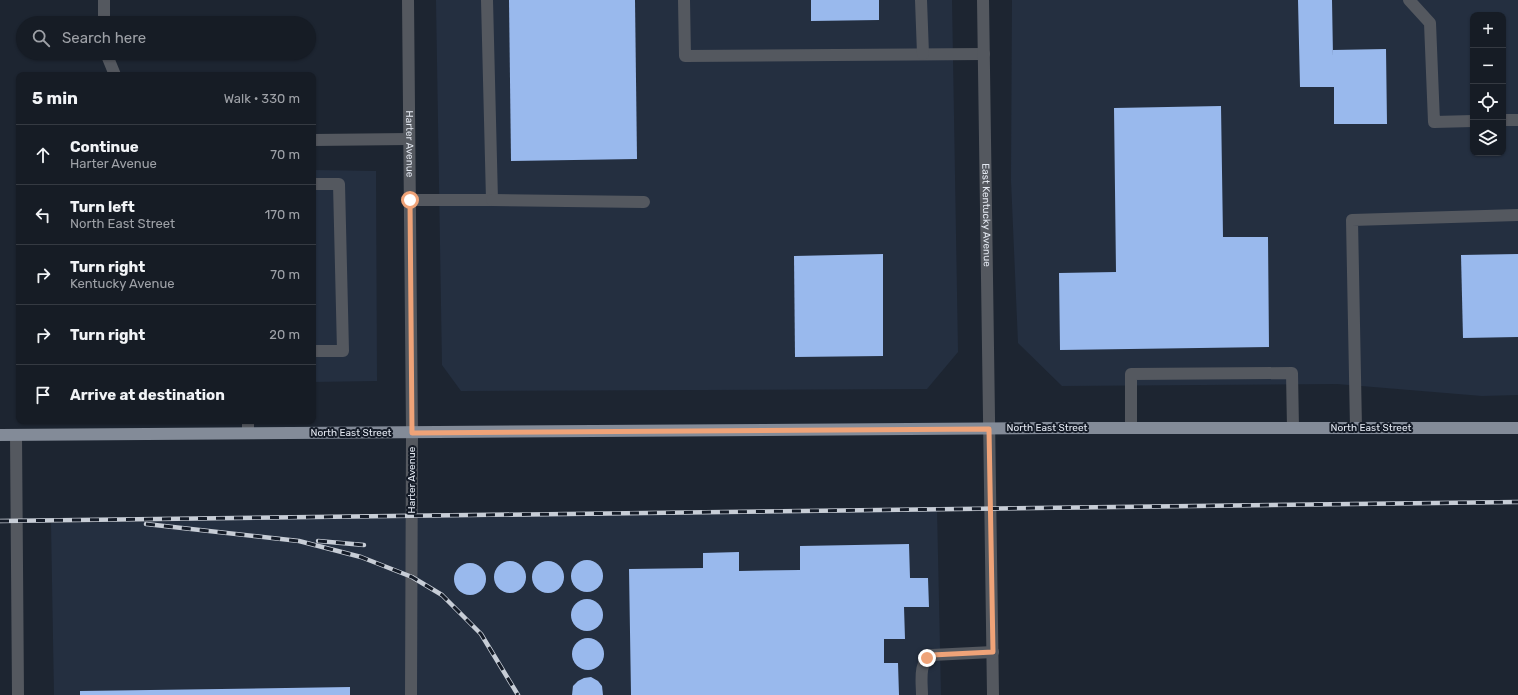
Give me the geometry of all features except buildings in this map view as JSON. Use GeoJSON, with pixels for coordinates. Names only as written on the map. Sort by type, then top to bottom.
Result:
{"type":"FeatureCollection","features":[{"type":"Feature","properties":{"kind":"main road","name":"North East Street"},"geometry":{"type":"LineString","coordinates":[[0,435],[1131,428],[1518,428]]}},
{"type":"Feature","properties":{"kind":"street"},"geometry":{"type":"LineString","coordinates":[[104,0],[104,16]]}},
{"type":"Feature","properties":{"kind":"street","name":"Harter Avenue"},"geometry":{"type":"LineString","coordinates":[[408,0],[412,433],[411,695]]}},
{"type":"Feature","properties":{"kind":"street"},"geometry":{"type":"LineString","coordinates":[[486,0],[492,200]]}},
{"type":"Feature","properties":{"kind":"street"},"geometry":{"type":"LineString","coordinates":[[684,0],[685,56],[984,54]]}},
{"type":"Feature","properties":{"kind":"street"},"geometry":{"type":"LineString","coordinates":[[921,0],[923,54]]}},
{"type":"Feature","properties":{"kind":"street","name":"East Kentucky Avenue"},"geometry":{"type":"LineString","coordinates":[[983,0],[993,695]]}},
{"type":"Feature","properties":{"kind":"street"},"geometry":{"type":"LineString","coordinates":[[1409,0],[1430,23],[1434,122],[1470,121]]}},
{"type":"Feature","properties":{"kind":"street"},"geometry":{"type":"LineString","coordinates":[[109,60],[114,72]]}},
{"type":"Feature","properties":{"kind":"street"},"geometry":{"type":"LineString","coordinates":[[1506,120],[1518,120]]}},
{"type":"Feature","properties":{"kind":"street"},"geometry":{"type":"LineString","coordinates":[[316,140],[409,139]]}},
{"type":"Feature","properties":{"kind":"street"},"geometry":{"type":"LineString","coordinates":[[316,184],[338,184],[343,351],[316,351]]}},
{"type":"Feature","properties":{"kind":"street"},"geometry":{"type":"LineString","coordinates":[[410,200],[644,202]]}},
{"type":"Feature","properties":{"kind":"street"},"geometry":{"type":"LineString","coordinates":[[1356,428],[1352,220],[1518,215]]}},
{"type":"Feature","properties":{"kind":"street"},"geometry":{"type":"LineString","coordinates":[[1131,428],[1131,374],[1292,372],[1293,428]]}},
{"type":"Feature","properties":{"kind":"street"},"geometry":{"type":"LineString","coordinates":[[248,424],[248,433]]}},
{"type":"Feature","properties":{"kind":"street"},"geometry":{"type":"LineString","coordinates":[[16,434],[18,695]]}},
{"type":"Feature","properties":{"kind":"street"},"geometry":{"type":"LineString","coordinates":[[922,695],[922,670],[927,658],[932,655],[993,652]]}},
{"type":"Feature","properties":{"kind":"shaded area"},"geometry":{"type":"Polygon","coordinates":[[[436,0],[952,0],[958,352],[927,389],[461,391],[442,365],[436,0]]]}},
{"type":"Feature","properties":{"kind":"shaded area"},"geometry":{"type":"Polygon","coordinates":[[[1012,0],[1518,0],[1518,395],[1482,396],[1337,384],[1062,386],[1018,343],[1011,180],[1012,0]]]}},
{"type":"Feature","properties":{"kind":"shaded area"},"geometry":{"type":"Polygon","coordinates":[[[316,170],[376,171],[377,381],[316,382],[316,170]]]}},
{"type":"Feature","properties":{"kind":"shaded area"},"geometry":{"type":"Polygon","coordinates":[[[937,509],[941,695],[54,695],[51,523],[937,509]]]}},
{"type":"Feature","properties":{"kind":"railway"},"geometry":{"type":"LineString","coordinates":[[0,521],[1518,502]]}},
{"type":"Feature","properties":{"kind":"railway"},"geometry":{"type":"LineString","coordinates":[[146,524],[299,541],[361,557],[412,577],[442,595],[481,634],[518,695]]}},
{"type":"Feature","properties":{"kind":"railway"},"geometry":{"type":"LineString","coordinates":[[318,541],[364,545]]}},
{"type":"Feature","properties":{"kind":"route"},"geometry":{"type":"LineString","coordinates":[[410,200],[412,433],[989,429],[993,652],[932,655],[927,658]]}}]}
